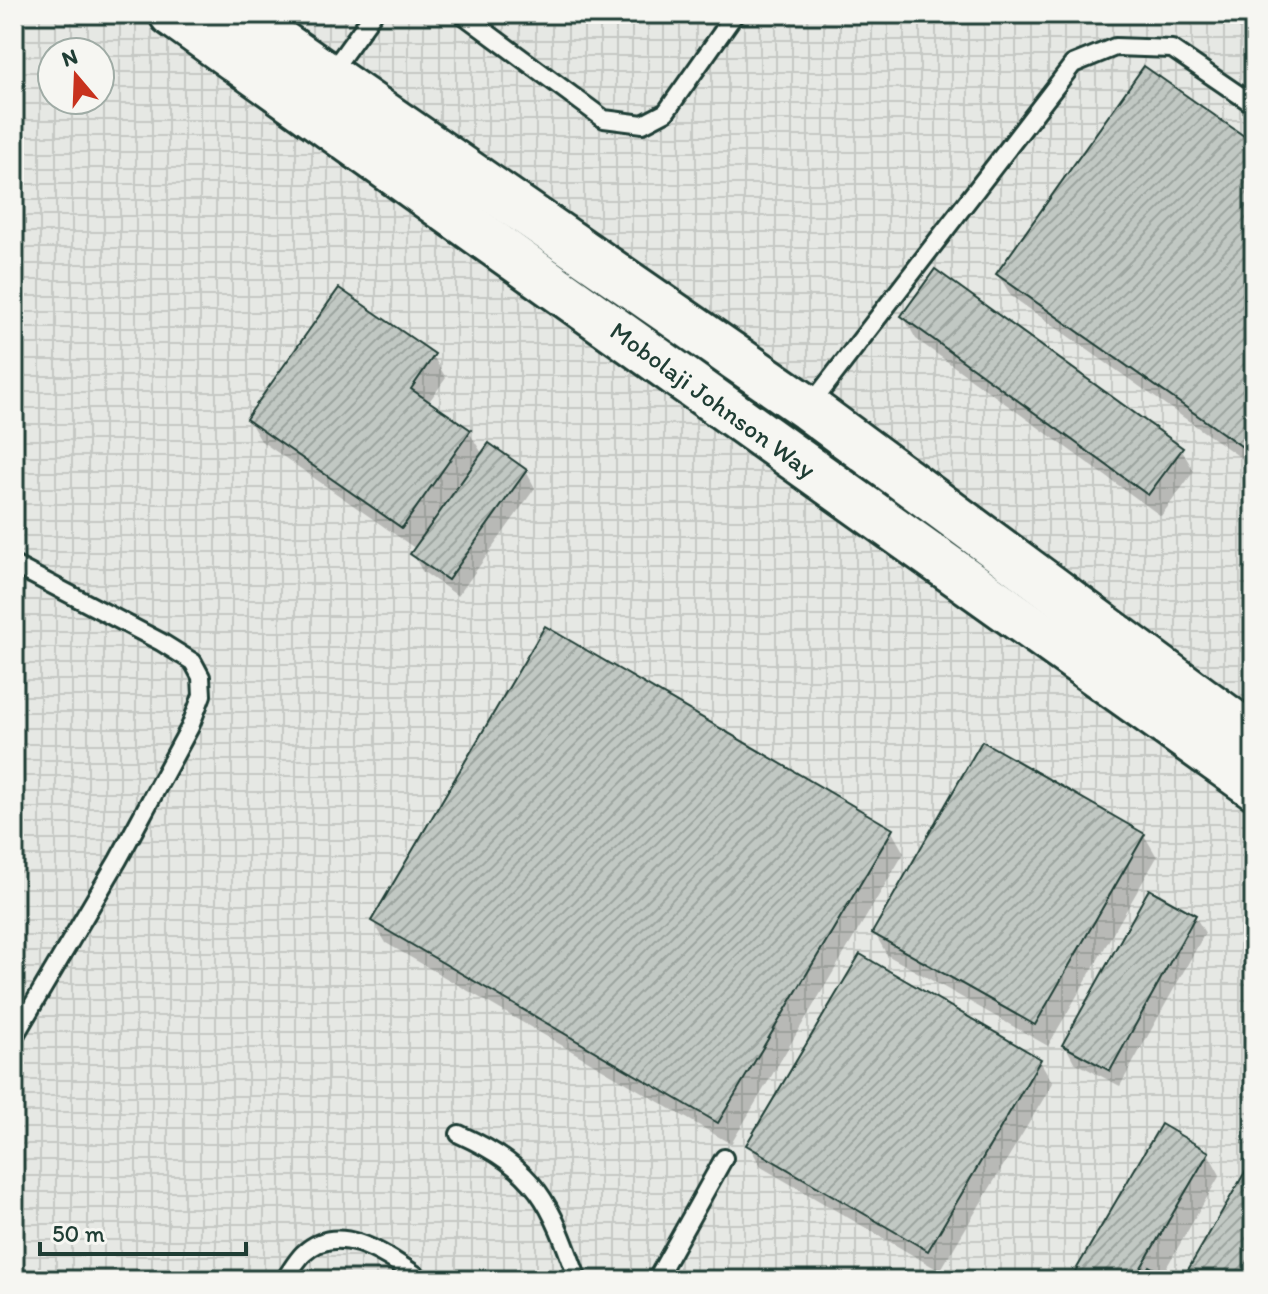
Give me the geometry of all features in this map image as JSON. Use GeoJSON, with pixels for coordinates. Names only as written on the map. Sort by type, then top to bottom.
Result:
{"type":"FeatureCollection","features":[{"type":"Feature","properties":{"kind":"street","name":"Mobolaji Johnson Way"},"geometry":{"type":"LineString","coordinates":[[172,14],[1254,786]]}},
{"type":"Feature","properties":{"kind":"street","name":"Mobolaji Johnson Way"},"geometry":{"type":"LineString","coordinates":[[260,20],[328,76],[808,408],[1254,738]]}},
{"type":"Feature","properties":{"kind":"lane"},"geometry":{"type":"LineString","coordinates":[[328,76],[373,14]]}},
{"type":"Feature","properties":{"kind":"lane"},"geometry":{"type":"LineString","coordinates":[[462,14],[604,119],[643,124],[666,112],[735,14]]}},
{"type":"Feature","properties":{"kind":"lane"},"geometry":{"type":"LineString","coordinates":[[808,408],[1073,64],[1115,47],[1172,49],[1254,105]]}},
{"type":"Feature","properties":{"kind":"lane"},"geometry":{"type":"LineString","coordinates":[[14,565],[193,662],[201,677],[202,695],[190,727],[118,860],[14,1037]]}},
{"type":"Feature","properties":{"kind":"lane"},"geometry":{"type":"LineString","coordinates":[[459,1134],[491,1149],[524,1173],[541,1194],[558,1225],[578,1280]]}},
{"type":"Feature","properties":{"kind":"lane"},"geometry":{"type":"LineString","coordinates":[[656,1280],[724,1158]]}},
{"type":"Feature","properties":{"kind":"lane"},"geometry":{"type":"LineString","coordinates":[[284,1280],[303,1254],[320,1243],[339,1238],[361,1244],[394,1260],[423,1280]]}},
{"type":"Feature","properties":{"kind":"shaded area"},"geometry":{"type":"Polygon","coordinates":[[[14,14],[1254,14],[1254,1280],[14,1280],[14,14]]]}},
{"type":"Feature","properties":{"kind":"building"},"geometry":{"type":"Polygon","coordinates":[[[1144,66],[1254,143],[1254,455],[996,274],[1144,66]]]}},
{"type":"Feature","properties":{"kind":"building"},"geometry":{"type":"Polygon","coordinates":[[[935,269],[1183,448],[1148,495],[901,316],[935,269]]]}},
{"type":"Feature","properties":{"kind":"building"},"geometry":{"type":"Polygon","coordinates":[[[339,288],[435,354],[411,389],[471,430],[402,528],[246,419],[339,288]]]}},
{"type":"Feature","properties":{"kind":"building"},"geometry":{"type":"Polygon","coordinates":[[[489,443],[527,470],[448,580],[410,554],[489,443]]]}},
{"type":"Feature","properties":{"kind":"building"},"geometry":{"type":"Polygon","coordinates":[[[545,626],[893,829],[718,1123],[371,921],[545,626]]]}},
{"type":"Feature","properties":{"kind":"building"},"geometry":{"type":"Polygon","coordinates":[[[982,741],[1145,834],[1035,1025],[872,933],[982,741]]]}},
{"type":"Feature","properties":{"kind":"building"},"geometry":{"type":"Polygon","coordinates":[[[1149,889],[1196,915],[1110,1071],[1062,1045],[1149,889]]]}},
{"type":"Feature","properties":{"kind":"building"},"geometry":{"type":"Polygon","coordinates":[[[860,954],[1041,1059],[928,1251],[746,1145],[860,954]]]}},
{"type":"Feature","properties":{"kind":"building"},"geometry":{"type":"Polygon","coordinates":[[[1161,1124],[1209,1152],[1136,1276],[1141,1280],[1070,1280],[1161,1124]]]}},
{"type":"Feature","properties":{"kind":"building"},"geometry":{"type":"Polygon","coordinates":[[[1245,1172],[1254,1177],[1254,1266],[1246,1280],[1182,1280],[1245,1172]]]}},
{"type":"Feature","properties":{"kind":"building"},"geometry":{"type":"Polygon","coordinates":[[[1149,1266],[1175,1280],[1141,1280],[1149,1266]]]}}]}
